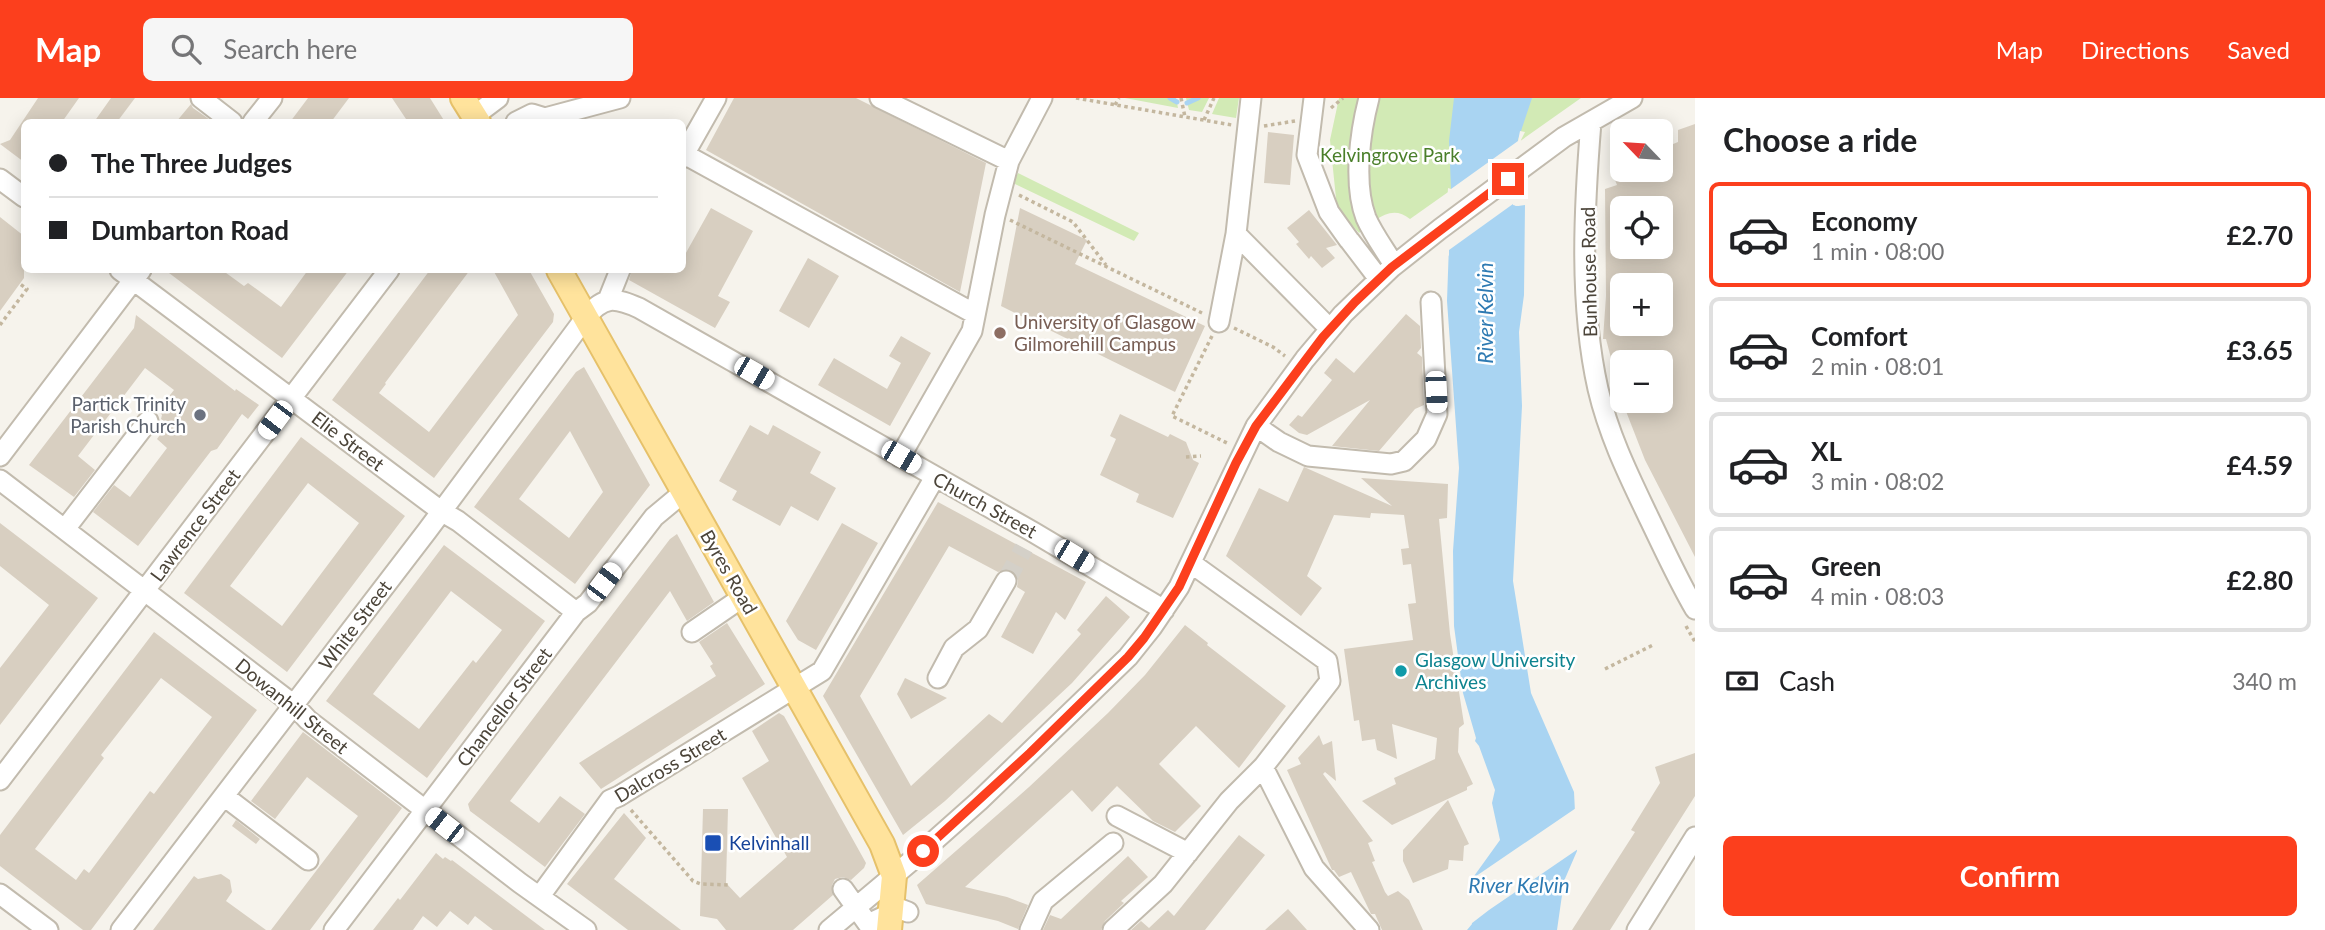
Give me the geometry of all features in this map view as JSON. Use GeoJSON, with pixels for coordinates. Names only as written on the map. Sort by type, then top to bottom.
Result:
{"type":"FeatureCollection","features":[{"type":"Feature","properties":{"kind":"main road","name":"Byres Road"},"geometry":{"type":"LineString","coordinates":[[561,273],[797,688],[882,844],[894,876]]}},
{"type":"Feature","properties":{"kind":"main road"},"geometry":{"type":"LineString","coordinates":[[894,876],[895,919]]}},
{"type":"Feature","properties":{"kind":"street"},"geometry":{"type":"LineString","coordinates":[[201,98],[228,119]]}},
{"type":"Feature","properties":{"kind":"street"},"geometry":{"type":"LineString","coordinates":[[255,119],[272,98]]}},
{"type":"Feature","properties":{"kind":"street"},"geometry":{"type":"LineString","coordinates":[[472,112],[498,98]]}},
{"type":"Feature","properties":{"kind":"street"},"geometry":{"type":"LineString","coordinates":[[522,119],[532,114],[545,118],[620,98]]}},
{"type":"Feature","properties":{"kind":"street"},"geometry":{"type":"LineString","coordinates":[[686,151],[716,98]]}},
{"type":"Feature","properties":{"kind":"street"},"geometry":{"type":"LineString","coordinates":[[880,98],[1009,161]]}},
{"type":"Feature","properties":{"kind":"street"},"geometry":{"type":"LineString","coordinates":[[901,457],[972,331],[1009,161],[1042,98]]}},
{"type":"Feature","properties":{"kind":"street"},"geometry":{"type":"LineString","coordinates":[[1219,322],[1236,234],[1251,98]]}},
{"type":"Feature","properties":{"kind":"street"},"geometry":{"type":"LineString","coordinates":[[1314,98],[1307,155],[1329,212],[1379,279]]}},
{"type":"Feature","properties":{"kind":"street"},"geometry":{"type":"LineString","coordinates":[[1369,98],[1360,145],[1362,198],[1367,220],[1394,265]]}},
{"type":"Feature","properties":{"kind":"street"},"geometry":{"type":"LineString","coordinates":[[829,930],[979,801],[1128,657],[1164,610],[1191,563],[1256,426],[1330,329],[1394,265],[1440,229],[1564,137],[1624,100]]}},
{"type":"Feature","properties":{"kind":"street","name":"Bunhouse Road"},"geometry":{"type":"LineString","coordinates":[[1591,122],[1585,279],[1598,387],[1614,444],[1681,586],[1695,609]]}},
{"type":"Feature","properties":{"kind":"street"},"geometry":{"type":"LineString","coordinates":[[686,158],[975,314]]}},
{"type":"Feature","properties":{"kind":"street"},"geometry":{"type":"LineString","coordinates":[[0,179],[21,195]]}},
{"type":"Feature","properties":{"kind":"street"},"geometry":{"type":"LineString","coordinates":[[1236,234],[1330,329]]}},
{"type":"Feature","properties":{"kind":"street"},"geometry":{"type":"LineString","coordinates":[[0,456],[132,273]]}},
{"type":"Feature","properties":{"kind":"street","name":"Elie Street"},"geometry":{"type":"LineString","coordinates":[[132,273],[291,398],[576,612]]}},
{"type":"Feature","properties":{"kind":"street","name":"Lawrence Street"},"geometry":{"type":"LineString","coordinates":[[0,780],[387,273]]}},
{"type":"Feature","properties":{"kind":"street"},"geometry":{"type":"LineString","coordinates":[[586,317],[596,306],[608,300],[619,273]]}},
{"type":"Feature","properties":{"kind":"street","name":"Church Street"},"geometry":{"type":"LineString","coordinates":[[608,300],[625,302],[639,308],[935,477],[1028,540],[1164,610]]}},
{"type":"Feature","properties":{"kind":"street"},"geometry":{"type":"LineString","coordinates":[[1256,426],[1279,442],[1308,456],[1391,464],[1404,461],[1426,439],[1437,414],[1431,302]]}},
{"type":"Feature","properties":{"kind":"street","name":"White Street"},"geometry":{"type":"LineString","coordinates":[[121,930],[586,317]]}},
{"type":"Feature","properties":{"kind":"street"},"geometry":{"type":"LineString","coordinates":[[65,529],[148,421]]}},
{"type":"Feature","properties":{"kind":"street","name":"Dalcross Street"},"geometry":{"type":"LineString","coordinates":[[540,896],[610,800],[822,671],[935,477]]}},
{"type":"Feature","properties":{"kind":"street","name":"Dowanhill Street"},"geometry":{"type":"LineString","coordinates":[[0,480],[294,705],[308,720],[425,810],[586,930]]}},
{"type":"Feature","properties":{"kind":"street","name":"Chancellor Street"},"geometry":{"type":"LineString","coordinates":[[334,930],[576,612],[588,603],[654,517],[684,492]]}},
{"type":"Feature","properties":{"kind":"street"},"geometry":{"type":"LineString","coordinates":[[1113,930],[1163,884],[1229,801],[1262,767],[1330,681],[1327,661],[1191,563]]}},
{"type":"Feature","properties":{"kind":"street"},"geometry":{"type":"LineString","coordinates":[[938,678],[954,648],[978,629],[1006,581]]}},
{"type":"Feature","properties":{"kind":"street"},"geometry":{"type":"LineString","coordinates":[[692,632],[743,597]]}},
{"type":"Feature","properties":{"kind":"street"},"geometry":{"type":"LineString","coordinates":[[1262,767],[1314,868],[1369,930]]}},
{"type":"Feature","properties":{"kind":"street"},"geometry":{"type":"LineString","coordinates":[[224,796],[308,860]]}},
{"type":"Feature","properties":{"kind":"street"},"geometry":{"type":"LineString","coordinates":[[1117,816],[1188,853]]}},
{"type":"Feature","properties":{"kind":"street"},"geometry":{"type":"LineString","coordinates":[[1637,930],[1695,837]]}},
{"type":"Feature","properties":{"kind":"street"},"geometry":{"type":"LineString","coordinates":[[1030,930],[1043,901],[1113,843]]}},
{"type":"Feature","properties":{"kind":"street"},"geometry":{"type":"LineString","coordinates":[[843,890],[868,924],[895,919]]}},
{"type":"Feature","properties":{"kind":"street"},"geometry":{"type":"LineString","coordinates":[[0,894],[48,930]]}},
{"type":"Feature","properties":{"kind":"path"},"geometry":{"type":"LineString","coordinates":[[1076,98],[1247,128]]}},
{"type":"Feature","properties":{"kind":"path"},"geometry":{"type":"LineString","coordinates":[[1115,105],[1119,98]]}},
{"type":"Feature","properties":{"kind":"path"},"geometry":{"type":"LineString","coordinates":[[1181,98],[1185,117]]}},
{"type":"Feature","properties":{"kind":"path"},"geometry":{"type":"LineString","coordinates":[[1204,120],[1214,98]]}},
{"type":"Feature","properties":{"kind":"path"},"geometry":{"type":"LineString","coordinates":[[1002,186],[1073,222],[1108,268]]}},
{"type":"Feature","properties":{"kind":"path"},"geometry":{"type":"LineString","coordinates":[[1013,220],[1186,305]]}},
{"type":"Feature","properties":{"kind":"path"},"geometry":{"type":"LineString","coordinates":[[0,325],[27,289],[20,284]]}},
{"type":"Feature","properties":{"kind":"path"},"geometry":{"type":"LineString","coordinates":[[1242,451],[1172,416],[1219,322],[1273,346],[1299,367]]}},
{"type":"Feature","properties":{"kind":"path"},"geometry":{"type":"LineString","coordinates":[[1186,457],[1201,456]]}},
{"type":"Feature","properties":{"kind":"path"},"geometry":{"type":"LineString","coordinates":[[1605,669],[1656,644]]}},
{"type":"Feature","properties":{"kind":"path"},"geometry":{"type":"LineString","coordinates":[[620,796],[693,881],[729,885]]}},
{"type":"Feature","properties":{"kind":"green space"},"geometry":{"type":"Polygon","coordinates":[[[1125,98],[1176,98],[1178,108],[1125,98]]]}},
{"type":"Feature","properties":{"kind":"green space"},"geometry":{"type":"Polygon","coordinates":[[[1186,98],[1209,98],[1202,112],[1189,110],[1186,98]]]}},
{"type":"Feature","properties":{"kind":"green space"},"geometry":{"type":"Polygon","coordinates":[[[1219,98],[1239,98],[1236,118],[1212,114],[1219,98]]]}},
{"type":"Feature","properties":{"kind":"green space","name":"Kelvingrove Park"},"geometry":{"type":"Polygon","coordinates":[[[1339,98],[1581,98],[1410,219],[1389,213],[1359,233],[1337,208],[1330,140],[1339,98]]]}},
{"type":"Feature","properties":{"kind":"green space"},"geometry":{"type":"Polygon","coordinates":[[[1018,173],[1139,233],[1134,241],[1013,183],[1018,173]]]}},
{"type":"Feature","properties":{"kind":"water","name":"River Kelvin"},"geometry":{"type":"Polygon","coordinates":[[[1454,98],[1532,98],[1518,140],[1513,205],[1525,205],[1524,295],[1519,332],[1522,406],[1513,581],[1531,693],[1574,792],[1577,851],[1564,881],[1557,930],[1467,930],[1472,924],[1464,890],[1500,840],[1492,803],[1495,790],[1475,741],[1463,693],[1454,626],[1453,551],[1459,468],[1447,301],[1451,188],[1449,141],[1454,98]]]}},
{"type":"Feature","properties":{"kind":"pier"},"geometry":{"type":"Polygon","coordinates":[[[1520,131],[1525,132],[1521,140],[1516,202],[1525,201],[1524,204],[1513,204],[1449,250],[1444,261],[1448,188],[1451,189],[1518,141],[1520,131]]]}},
{"type":"Feature","properties":{"kind":"pier"},"geometry":{"type":"Polygon","coordinates":[[[1579,806],[1581,847],[1463,930],[1469,923],[1460,891],[1463,885],[1579,806]]]}},
{"type":"Feature","properties":{"kind":"building"},"geometry":{"type":"Polygon","coordinates":[[[38,98],[79,98],[64,119],[24,119],[38,98]]]}},
{"type":"Feature","properties":{"kind":"building"},"geometry":{"type":"Polygon","coordinates":[[[111,98],[135,98],[119,119],[96,119],[111,98]]]}},
{"type":"Feature","properties":{"kind":"building"},"geometry":{"type":"Polygon","coordinates":[[[308,98],[349,98],[333,119],[292,119],[308,98]]]}},
{"type":"Feature","properties":{"kind":"building"},"geometry":{"type":"Polygon","coordinates":[[[392,98],[430,98],[443,119],[406,119],[392,98]]]}},
{"type":"Feature","properties":{"kind":"building"},"geometry":{"type":"Polygon","coordinates":[[[734,98],[856,98],[986,163],[960,292],[706,150],[734,98]]]}},
{"type":"Feature","properties":{"kind":"building"},"geometry":{"type":"Polygon","coordinates":[[[191,104],[209,119],[178,119],[191,104]]]}},
{"type":"Feature","properties":{"kind":"building"},"geometry":{"type":"Polygon","coordinates":[[[21,124],[21,160],[0,144],[10,140],[21,124]]]}},
{"type":"Feature","properties":{"kind":"building"},"geometry":{"type":"Polygon","coordinates":[[[1695,124],[1695,557],[1645,460],[1627,413],[1673,413],[1673,350],[1610,350],[1610,354],[1606,339],[1603,339],[1606,296],[1605,189],[1617,185],[1616,182],[1673,182],[1673,144],[1678,142],[1678,130],[1695,124]]]}},
{"type":"Feature","properties":{"kind":"building"},"geometry":{"type":"Polygon","coordinates":[[[1268,132],[1294,135],[1290,185],[1264,183],[1268,132]]]}},
{"type":"Feature","properties":{"kind":"building"},"geometry":{"type":"Polygon","coordinates":[[[711,208],[753,231],[718,296],[730,302],[715,328],[629,280],[631,273],[686,273],[686,253],[711,208]]]}},
{"type":"Feature","properties":{"kind":"building"},"geometry":{"type":"Polygon","coordinates":[[[1020,208],[1087,240],[1075,264],[1205,326],[1175,392],[1001,306],[1020,208]]]}},
{"type":"Feature","properties":{"kind":"building"},"geometry":{"type":"Polygon","coordinates":[[[1309,210],[1337,245],[1326,248],[1335,258],[1322,268],[1311,256],[1309,259],[1287,228],[1309,210]]]}},
{"type":"Feature","properties":{"kind":"building"},"geometry":{"type":"Polygon","coordinates":[[[0,217],[21,234],[21,273],[24,273],[24,278],[0,311],[0,217]]]}},
{"type":"Feature","properties":{"kind":"building"},"geometry":{"type":"Polygon","coordinates":[[[808,258],[839,276],[809,328],[779,311],[808,258]]]}},
{"type":"Feature","properties":{"kind":"building"},"geometry":{"type":"Polygon","coordinates":[[[169,273],[226,273],[244,286],[248,283],[281,307],[306,273],[347,273],[282,358],[169,273]]]}},
{"type":"Feature","properties":{"kind":"building"},"geometry":{"type":"Polygon","coordinates":[[[428,273],[468,273],[379,393],[429,432],[518,315],[495,273],[531,273],[554,314],[553,322],[434,478],[332,400],[428,273]]]}},
{"type":"Feature","properties":{"kind":"building"},"geometry":{"type":"Polygon","coordinates":[[[1406,314],[1420,326],[1421,348],[1417,353],[1422,357],[1424,405],[1415,409],[1379,451],[1332,446],[1370,400],[1307,435],[1299,433],[1289,425],[1298,415],[1302,417],[1332,380],[1324,373],[1336,358],[1354,373],[1406,314]]]}},
{"type":"Feature","properties":{"kind":"building"},"geometry":{"type":"Polygon","coordinates":[[[136,315],[235,391],[236,389],[259,405],[248,419],[242,414],[138,546],[93,512],[114,485],[130,497],[167,448],[157,439],[168,424],[161,419],[162,415],[158,410],[174,390],[145,368],[78,456],[95,470],[74,497],[29,465],[134,328],[136,315]]]}},
{"type":"Feature","properties":{"kind":"building"},"geometry":{"type":"Polygon","coordinates":[[[901,336],[931,353],[890,426],[818,385],[834,358],[887,389],[901,363],[889,356],[901,336]]]}},
{"type":"Feature","properties":{"kind":"building"},"geometry":{"type":"Polygon","coordinates":[[[584,367],[650,485],[575,584],[474,507],[576,372],[584,367]],[[570,431],[519,499],[569,538],[603,492],[570,431]]]}},
{"type":"Feature","properties":{"kind":"building"},"geometry":{"type":"Polygon","coordinates":[[[1120,414],[1168,437],[1170,434],[1186,442],[1193,460],[1199,463],[1173,518],[1136,502],[1139,494],[1100,475],[1116,439],[1110,436],[1120,414]]]}},
{"type":"Feature","properties":{"kind":"building"},"geometry":{"type":"Polygon","coordinates":[[[750,425],[768,435],[773,425],[821,452],[810,473],[836,488],[818,521],[791,506],[780,526],[732,500],[737,491],[719,481],[750,425]]]}},
{"type":"Feature","properties":{"kind":"building"},"geometry":{"type":"Polygon","coordinates":[[[301,437],[405,516],[287,672],[184,593],[301,437]],[[308,483],[230,586],[282,626],[359,523],[308,483]]]}},
{"type":"Feature","properties":{"kind":"building"},"geometry":{"type":"Polygon","coordinates":[[[1304,467],[1392,506],[1361,478],[1448,484],[1447,518],[1439,519],[1450,634],[1464,724],[1459,728],[1458,752],[1473,784],[1467,787],[1467,790],[1392,825],[1362,801],[1396,784],[1394,778],[1435,759],[1437,738],[1392,724],[1397,759],[1377,750],[1375,739],[1362,741],[1359,720],[1354,721],[1344,649],[1413,640],[1408,604],[1416,603],[1411,564],[1403,565],[1401,549],[1409,548],[1404,515],[1371,513],[1370,518],[1334,515],[1307,576],[1322,588],[1301,616],[1226,556],[1259,488],[1288,502],[1304,467]]]}},
{"type":"Feature","properties":{"kind":"building"},"geometry":{"type":"Polygon","coordinates":[[[938,502],[1086,582],[1065,620],[1056,612],[1033,654],[1001,637],[1025,592],[1017,587],[1016,574],[1007,569],[998,572],[949,546],[860,696],[911,786],[989,714],[1002,723],[1081,634],[1077,630],[1106,596],[1130,617],[1072,683],[945,801],[903,835],[823,696],[938,502]]]}},
{"type":"Feature","properties":{"kind":"building"},"geometry":{"type":"Polygon","coordinates":[[[0,523],[98,598],[0,725],[0,668],[49,605],[0,566],[0,523]]]}},
{"type":"Feature","properties":{"kind":"building"},"geometry":{"type":"Polygon","coordinates":[[[842,523],[878,543],[816,650],[798,640],[786,621],[842,523]]]}},
{"type":"Feature","properties":{"kind":"building"},"geometry":{"type":"Polygon","coordinates":[[[677,534],[714,602],[687,621],[670,591],[510,801],[539,823],[560,796],[585,814],[545,867],[470,811],[468,804],[670,539],[677,534]]]}},
{"type":"Feature","properties":{"kind":"building"},"geometry":{"type":"Polygon","coordinates":[[[444,545],[545,621],[427,778],[326,701],[444,545]],[[451,591],[373,694],[419,729],[473,660],[476,663],[502,630],[451,591]]]}},
{"type":"Feature","properties":{"kind":"building"},"geometry":{"type":"Polygon","coordinates":[[[727,623],[765,684],[601,789],[579,763],[716,676],[710,666],[713,664],[699,642],[727,623]]]}},
{"type":"Feature","properties":{"kind":"building"},"geometry":{"type":"Polygon","coordinates":[[[1185,625],[1286,706],[1239,768],[1196,726],[1159,764],[1201,806],[1175,832],[1153,821],[1117,786],[1092,812],[1072,790],[965,887],[1028,905],[1018,929],[998,921],[926,904],[917,885],[1029,787],[1108,713],[1145,675],[1185,625]]]}},
{"type":"Feature","properties":{"kind":"building"},"geometry":{"type":"Polygon","coordinates":[[[154,632],[257,710],[91,930],[83,930],[0,866],[0,835],[154,632]],[[161,678],[101,755],[104,758],[35,849],[76,880],[84,869],[89,873],[150,791],[154,794],[212,717],[161,678]]]}},
{"type":"Feature","properties":{"kind":"building"},"geometry":{"type":"Polygon","coordinates":[[[905,678],[947,698],[911,719],[897,694],[905,678]]]}},
{"type":"Feature","properties":{"kind":"building"},"geometry":{"type":"Polygon","coordinates":[[[779,713],[784,716],[866,863],[851,880],[843,877],[835,879],[832,885],[833,895],[793,930],[726,930],[717,919],[700,916],[703,809],[728,809],[726,883],[740,898],[787,857],[742,778],[769,761],[752,731],[779,713]]]}},
{"type":"Feature","properties":{"kind":"building"},"geometry":{"type":"Polygon","coordinates":[[[303,732],[402,808],[310,930],[271,930],[358,816],[307,777],[275,819],[251,801],[303,732]]]}},
{"type":"Feature","properties":{"kind":"building"},"geometry":{"type":"Polygon","coordinates":[[[1319,735],[1323,745],[1332,741],[1336,781],[1325,772],[1323,774],[1373,841],[1368,843],[1375,861],[1372,862],[1385,892],[1388,896],[1398,891],[1409,900],[1423,930],[1382,930],[1375,914],[1371,914],[1351,872],[1339,877],[1332,870],[1287,770],[1301,764],[1298,758],[1319,735]]]}},
{"type":"Feature","properties":{"kind":"building"},"geometry":{"type":"Polygon","coordinates":[[[1695,753],[1695,796],[1610,930],[1572,930],[1635,832],[1631,830],[1660,783],[1655,767],[1695,753]]]}},
{"type":"Feature","properties":{"kind":"building"},"geometry":{"type":"Polygon","coordinates":[[[1448,800],[1469,844],[1464,846],[1463,861],[1449,860],[1448,869],[1413,883],[1403,861],[1403,850],[1448,800]]]}},
{"type":"Feature","properties":{"kind":"building"},"geometry":{"type":"Polygon","coordinates":[[[624,813],[646,838],[614,879],[681,930],[628,930],[567,884],[624,813]]]}},
{"type":"Feature","properties":{"kind":"building"},"geometry":{"type":"Polygon","coordinates":[[[236,820],[260,839],[256,844],[232,826],[236,820]]]}},
{"type":"Feature","properties":{"kind":"building"},"geometry":{"type":"Polygon","coordinates":[[[1239,835],[1265,855],[1205,930],[1131,930],[1141,921],[1149,928],[1168,910],[1174,916],[1239,835]]]}},
{"type":"Feature","properties":{"kind":"building"},"geometry":{"type":"Polygon","coordinates":[[[436,853],[443,859],[445,857],[452,860],[545,930],[493,930],[475,916],[468,925],[450,911],[437,927],[423,916],[413,930],[373,930],[436,853]]]}},
{"type":"Feature","properties":{"kind":"building"},"geometry":{"type":"Polygon","coordinates":[[[1128,856],[1148,877],[1121,901],[1124,903],[1105,921],[1101,930],[1043,930],[1050,915],[1061,919],[1128,856]]]}},
{"type":"Feature","properties":{"kind":"building"},"geometry":{"type":"Polygon","coordinates":[[[221,874],[230,880],[232,892],[226,901],[266,930],[153,930],[194,876],[198,879],[221,874]]]}},
{"type":"Feature","properties":{"kind":"building"},"geometry":{"type":"Polygon","coordinates":[[[1288,909],[1307,930],[1265,930],[1288,909]]]}},
{"type":"Feature","properties":{"kind":"waterway"},"geometry":{"type":"LineString","coordinates":[[1170,98],[1177,102]]}},
{"type":"Feature","properties":{"kind":"waterway"},"geometry":{"type":"LineString","coordinates":[[1187,103],[1198,98]]}},
{"type":"Feature","properties":{"kind":"tunnel"},"geometry":{"type":"LineString","coordinates":[[1006,581],[1024,548]]}},
{"type":"Feature","properties":{"kind":"place","name":"University of Glasgow Gilmorehill Campus"},"geometry":{"type":"Point","coordinates":[1000,333]}},
{"type":"Feature","properties":{"kind":"place","name":"Partick Trinity Parish Church"},"geometry":{"type":"Point","coordinates":[200,415]}},
{"type":"Feature","properties":{"kind":"place","name":"Glasgow University Archives"},"geometry":{"type":"Point","coordinates":[1401,671]}},
{"type":"Feature","properties":{"kind":"place","name":"Kelvinhall"},"geometry":{"type":"Point","coordinates":[713,843]}},
{"type":"Feature","properties":{"kind":"route"},"geometry":{"type":"LineString","coordinates":[[923,851],[1030,753],[1144,638],[1179,587],[1256,426],[1323,337],[1392,267],[1508,179]]}}]}
